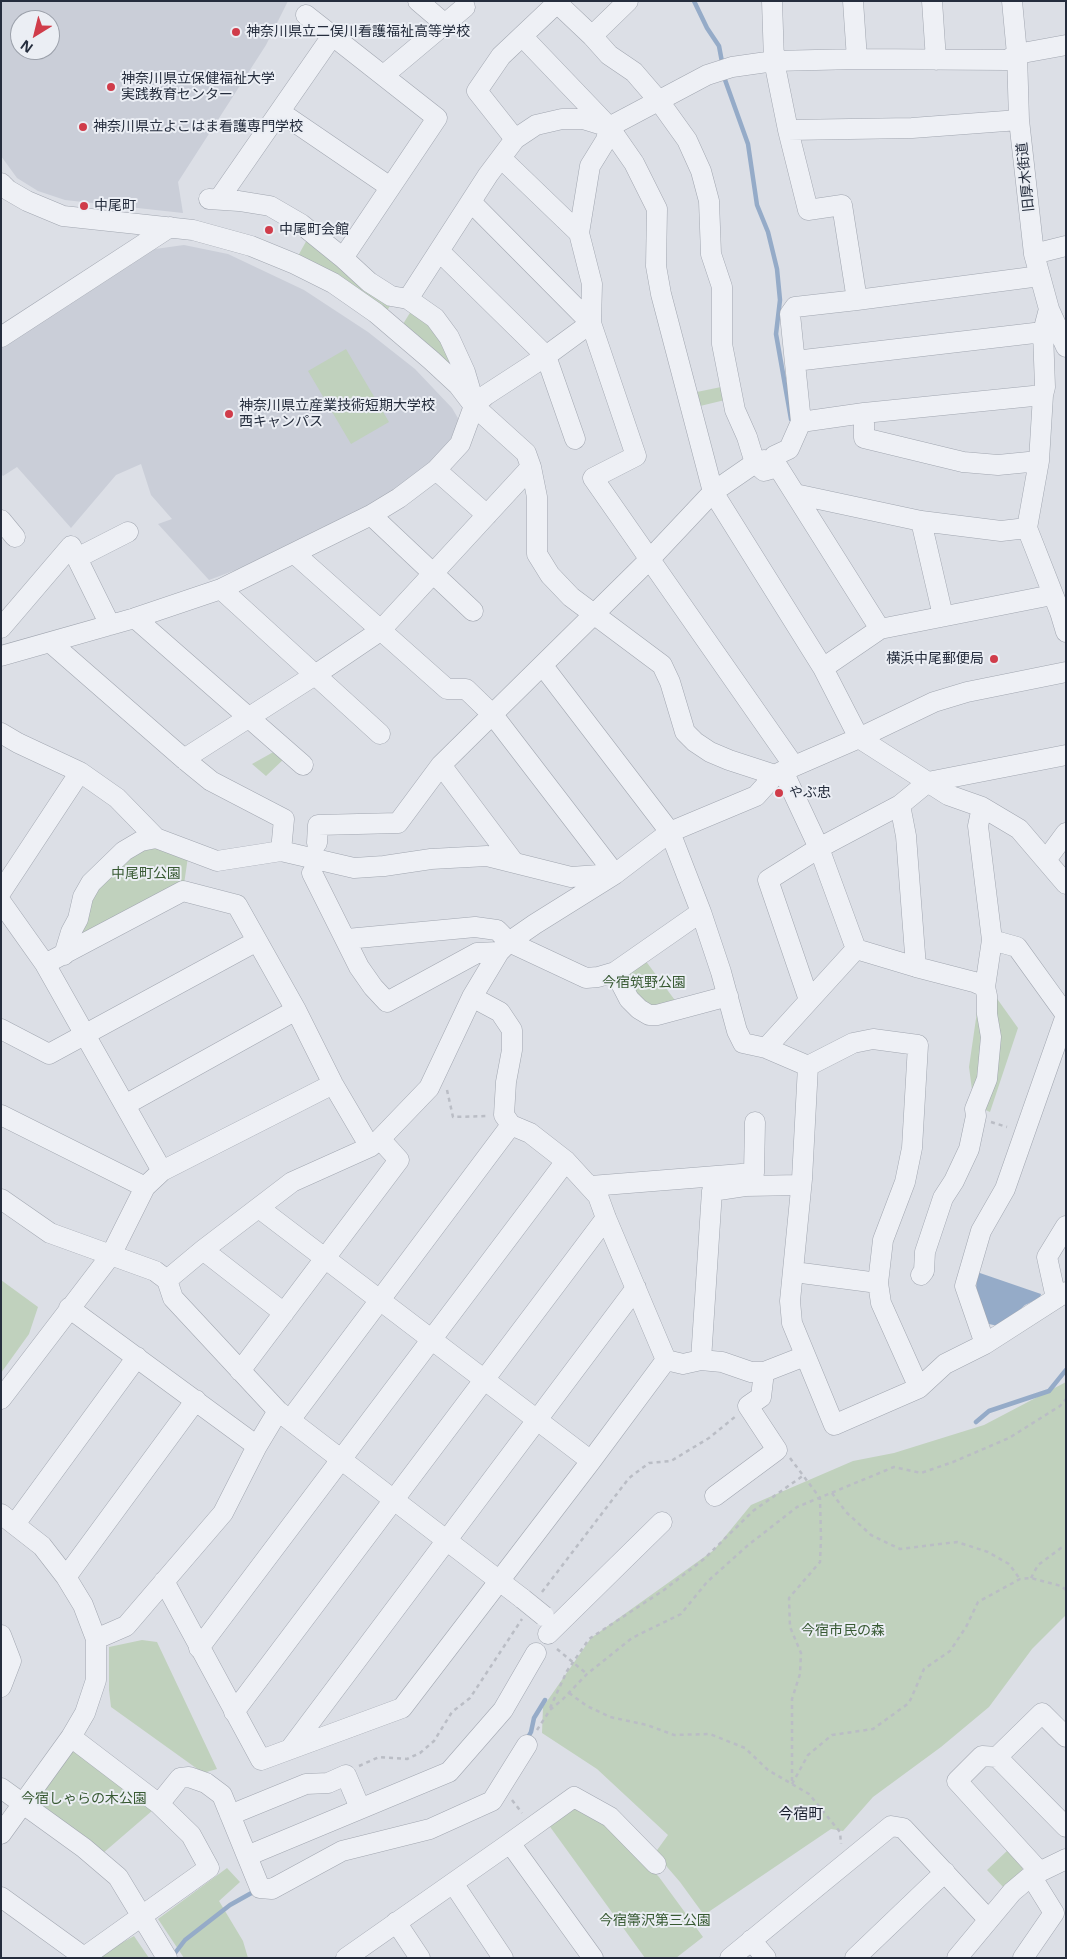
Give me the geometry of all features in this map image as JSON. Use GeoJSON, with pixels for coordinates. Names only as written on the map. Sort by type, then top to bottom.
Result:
{"type":"FeatureCollection","features":[{"type":"Feature","properties":{"kind":"street"},"geometry":{"type":"LineString","coordinates":[[418,1],[445,24]]}},
{"type":"Feature","properties":{"kind":"street"},"geometry":{"type":"LineString","coordinates":[[592,36],[628,1]]}},
{"type":"Feature","properties":{"kind":"street"},"geometry":{"type":"LineString","coordinates":[[772,1],[774,61],[788,130],[808,210],[842,205],[857,300]]}},
{"type":"Feature","properties":{"kind":"street"},"geometry":{"type":"LineString","coordinates":[[853,1],[857,59]]}},
{"type":"Feature","properties":{"kind":"street"},"geometry":{"type":"LineString","coordinates":[[932,1],[936,60]]}},
{"type":"Feature","properties":{"kind":"street","name":"旧厚木街道"},"geometry":{"type":"LineString","coordinates":[[1012,1],[1017,54],[1019,120],[1034,254],[1049,309],[1066,348]]}},
{"type":"Feature","properties":{"kind":"street"},"geometry":{"type":"LineString","coordinates":[[515,139],[477,91],[501,56],[556,2],[609,55],[634,72],[659,101],[688,140],[701,171],[709,201],[711,254],[722,287],[722,344],[735,410],[747,437],[764,460],[764,471],[778,467],[880,628]]}},
{"type":"Feature","properties":{"kind":"street"},"geometry":{"type":"LineString","coordinates":[[384,75],[465,7]]}},
{"type":"Feature","properties":{"kind":"street"},"geometry":{"type":"LineString","coordinates":[[306,15],[437,118],[343,258]]}},
{"type":"Feature","properties":{"kind":"street"},"geometry":{"type":"LineString","coordinates":[[332,36],[280,112],[214,199],[270,206],[302,224],[369,282],[391,296],[408,299],[435,318],[449,337],[464,372],[474,406]]}},
{"type":"Feature","properties":{"kind":"street"},"geometry":{"type":"LineString","coordinates":[[522,36],[608,127],[634,163],[657,210],[656,266],[661,294],[713,492],[823,668],[859,738],[948,795],[982,807],[1018,829],[1066,884]]}},
{"type":"Feature","properties":{"kind":"street"},"geometry":{"type":"LineString","coordinates":[[408,299],[438,251],[515,139],[536,126],[562,119],[583,119],[608,127],[707,75],[732,67],[774,61],[857,59],[1007,60],[1017,54],[1066,45]]}},
{"type":"Feature","properties":{"kind":"street"},"geometry":{"type":"LineString","coordinates":[[280,112],[390,187]]}},
{"type":"Feature","properties":{"kind":"street"},"geometry":{"type":"LineString","coordinates":[[788,130],[912,128],[1019,120]]}},
{"type":"Feature","properties":{"kind":"street"},"geometry":{"type":"LineString","coordinates":[[608,127],[606,140],[590,166],[579,233],[592,284],[591,323],[636,456],[593,478],[649,560],[784,770],[819,848],[856,949]]}},
{"type":"Feature","properties":{"kind":"street"},"geometry":{"type":"LineString","coordinates":[[501,158],[579,233]]}},
{"type":"Feature","properties":{"kind":"street"},"geometry":{"type":"LineString","coordinates":[[1,183],[8,190],[27,201],[63,216],[193,230],[251,246],[295,264],[333,283],[376,313],[432,360],[458,386],[474,406],[526,453],[531,466],[537,497],[537,554],[550,575],[571,596],[662,665],[670,682],[685,732],[695,742],[728,760],[784,770]]}},
{"type":"Feature","properties":{"kind":"street"},"geometry":{"type":"LineString","coordinates":[[471,202],[591,323]]}},
{"type":"Feature","properties":{"kind":"street"},"geometry":{"type":"LineString","coordinates":[[1,337],[170,227]]}},
{"type":"Feature","properties":{"kind":"street"},"geometry":{"type":"LineString","coordinates":[[1034,254],[1066,246]]}},
{"type":"Feature","properties":{"kind":"street"},"geometry":{"type":"LineString","coordinates":[[438,251],[546,356],[576,439]]}},
{"type":"Feature","properties":{"kind":"street"},"geometry":{"type":"LineString","coordinates":[[702,912],[615,972],[598,978],[586,978],[504,947],[477,952],[387,1002],[368,980],[347,939],[312,858],[318,824],[398,823],[441,765],[649,560],[713,492],[764,460],[789,449],[801,422],[790,314],[795,307],[1040,276]]}},
{"type":"Feature","properties":{"kind":"street"},"geometry":{"type":"LineString","coordinates":[[1049,309],[1043,332],[1045,386],[1039,462],[1027,528],[1066,632]]}},
{"type":"Feature","properties":{"kind":"street"},"geometry":{"type":"LineString","coordinates":[[1,656],[136,618],[221,589],[371,515],[399,498],[436,470],[460,444],[474,406],[486,395],[546,356],[591,323]]}},
{"type":"Feature","properties":{"kind":"street"},"geometry":{"type":"LineString","coordinates":[[795,361],[1043,332]]}},
{"type":"Feature","properties":{"kind":"street"},"geometry":{"type":"LineString","coordinates":[[801,422],[864,413],[1043,395]]}},
{"type":"Feature","properties":{"kind":"street"},"geometry":{"type":"LineString","coordinates":[[864,413],[864,438],[963,462],[998,465],[1039,462]]}},
{"type":"Feature","properties":{"kind":"street"},"geometry":{"type":"LineString","coordinates":[[184,759],[316,675],[380,630],[434,574],[531,466]]}},
{"type":"Feature","properties":{"kind":"street"},"geometry":{"type":"LineString","coordinates":[[436,470],[487,515]]}},
{"type":"Feature","properties":{"kind":"street"},"geometry":{"type":"LineString","coordinates":[[795,494],[921,521],[1001,531],[1027,528]]}},
{"type":"Feature","properties":{"kind":"street"},"geometry":{"type":"LineString","coordinates":[[371,515],[473,611]]}},
{"type":"Feature","properties":{"kind":"street"},"geometry":{"type":"LineString","coordinates":[[1,520],[15,537]]}},
{"type":"Feature","properties":{"kind":"street"},"geometry":{"type":"LineString","coordinates":[[921,521],[943,616]]}},
{"type":"Feature","properties":{"kind":"street"},"geometry":{"type":"LineString","coordinates":[[77,558],[128,532]]}},
{"type":"Feature","properties":{"kind":"street"},"geometry":{"type":"LineString","coordinates":[[1,628],[71,546],[110,625]]}},
{"type":"Feature","properties":{"kind":"street"},"geometry":{"type":"LineString","coordinates":[[295,554],[447,689],[466,689],[493,715],[615,874]]}},
{"type":"Feature","properties":{"kind":"street"},"geometry":{"type":"LineString","coordinates":[[221,589],[380,734]]}},
{"type":"Feature","properties":{"kind":"street"},"geometry":{"type":"LineString","coordinates":[[823,668],[880,628],[1052,594]]}},
{"type":"Feature","properties":{"kind":"street"},"geometry":{"type":"LineString","coordinates":[[136,618],[303,765]]}},
{"type":"Feature","properties":{"kind":"street"},"geometry":{"type":"LineString","coordinates":[[50,643],[211,781],[284,819],[281,851]]}},
{"type":"Feature","properties":{"kind":"street"},"geometry":{"type":"LineString","coordinates":[[543,666],[670,832],[702,912],[737,1031],[743,1043],[766,1048],[808,1066]]}},
{"type":"Feature","properties":{"kind":"street"},"geometry":{"type":"LineString","coordinates":[[167,1280],[292,1182],[375,1143],[429,1088],[472,997],[504,947],[534,924],[615,874],[670,832],[756,796],[784,770],[859,738],[934,702],[967,692],[1066,672]]}},
{"type":"Feature","properties":{"kind":"street"},"geometry":{"type":"LineString","coordinates":[[1,732],[18,743],[80,772],[117,798],[156,838],[217,861],[281,851],[354,868],[431,859],[487,856],[514,861],[571,877],[615,874]]}},
{"type":"Feature","properties":{"kind":"street"},"geometry":{"type":"LineString","coordinates":[[809,1000],[768,880],[819,848],[900,805],[928,782],[1066,756]]}},
{"type":"Feature","properties":{"kind":"street"},"geometry":{"type":"LineString","coordinates":[[441,765],[514,861]]}},
{"type":"Feature","properties":{"kind":"street"},"geometry":{"type":"LineString","coordinates":[[1,892],[80,772]]}},
{"type":"Feature","properties":{"kind":"street"},"geometry":{"type":"LineString","coordinates":[[900,805],[906,836],[916,967]]}},
{"type":"Feature","properties":{"kind":"street"},"geometry":{"type":"LineString","coordinates":[[921,1275],[924,1271],[925,1252],[943,1198],[969,1149],[976,1116],[975,1109],[987,1079],[991,1037],[987,1014],[987,996],[984,987],[992,940],[978,826],[982,807]]}},
{"type":"Feature","properties":{"kind":"street"},"geometry":{"type":"LineString","coordinates":[[1046,860],[1066,833]]}},
{"type":"Feature","properties":{"kind":"street"},"geometry":{"type":"LineString","coordinates":[[64,955],[70,932],[78,919],[83,897],[91,883],[124,851],[140,841],[156,838]]}},
{"type":"Feature","properties":{"kind":"street"},"geometry":{"type":"LineString","coordinates":[[45,964],[183,890],[237,905],[296,1010],[334,1084],[375,1143],[399,1160],[240,1371]]}},
{"type":"Feature","properties":{"kind":"street"},"geometry":{"type":"LineString","coordinates":[[1,902],[45,964],[162,1171]]}},
{"type":"Feature","properties":{"kind":"street"},"geometry":{"type":"LineString","coordinates":[[347,939],[475,927],[497,930],[504,947]]}},
{"type":"Feature","properties":{"kind":"street"},"geometry":{"type":"LineString","coordinates":[[986,1344],[965,1286],[981,1231],[1005,1189],[1066,1015],[1017,947],[992,940]]}},
{"type":"Feature","properties":{"kind":"street"},"geometry":{"type":"LineString","coordinates":[[1,1029],[49,1054],[257,941]]}},
{"type":"Feature","properties":{"kind":"street"},"geometry":{"type":"LineString","coordinates":[[856,949],[974,982],[984,987]]}},
{"type":"Feature","properties":{"kind":"street"},"geometry":{"type":"LineString","coordinates":[[766,1048],[856,949]]}},
{"type":"Feature","properties":{"kind":"street"},"geometry":{"type":"LineString","coordinates":[[615,972],[629,999],[639,1009],[649,1015],[658,1016],[728,996]]}},
{"type":"Feature","properties":{"kind":"street"},"geometry":{"type":"LineString","coordinates":[[472,997],[500,1012],[512,1030],[512,1050],[506,1082],[504,1115],[511,1125],[530,1133],[566,1161],[598,1196],[666,1360]]}},
{"type":"Feature","properties":{"kind":"street"},"geometry":{"type":"LineString","coordinates":[[125,1105],[296,1010]]}},
{"type":"Feature","properties":{"kind":"street"},"geometry":{"type":"LineString","coordinates":[[808,1066],[853,1043],[873,1039],[918,1046],[912,1148],[905,1182],[883,1240],[878,1283],[881,1302],[919,1388]]}},
{"type":"Feature","properties":{"kind":"street"},"geometry":{"type":"LineString","coordinates":[[808,1066],[801,1184],[790,1301],[792,1323],[834,1425],[919,1388],[945,1364],[986,1344],[1061,1295],[1047,1257],[1066,1226]]}},
{"type":"Feature","properties":{"kind":"street"},"geometry":{"type":"LineString","coordinates":[[1,1399],[110,1255],[145,1187],[162,1171],[334,1084]]}},
{"type":"Feature","properties":{"kind":"street"},"geometry":{"type":"LineString","coordinates":[[1,1115],[145,1187]]}},
{"type":"Feature","properties":{"kind":"street"},"geometry":{"type":"LineString","coordinates":[[590,1186],[754,1173],[755,1122]]}},
{"type":"Feature","properties":{"kind":"street"},"geometry":{"type":"LineString","coordinates":[[96,1639],[126,1626],[224,1513],[258,1446],[380,1300],[511,1125]]}},
{"type":"Feature","properties":{"kind":"street"},"geometry":{"type":"LineString","coordinates":[[199,1648],[566,1161]]}},
{"type":"Feature","properties":{"kind":"street"},"geometry":{"type":"LineString","coordinates":[[702,1360],[712,1191],[746,1186],[801,1184]]}},
{"type":"Feature","properties":{"kind":"street"},"geometry":{"type":"LineString","coordinates":[[1,1199],[50,1233],[155,1271],[167,1280],[173,1298],[240,1371],[284,1415],[447,1540],[539,1615],[662,1522]]}},
{"type":"Feature","properties":{"kind":"street"},"geometry":{"type":"LineString","coordinates":[[259,1208],[591,1461]]}},
{"type":"Feature","properties":{"kind":"street"},"geometry":{"type":"LineString","coordinates":[[234,1712],[606,1218]]}},
{"type":"Feature","properties":{"kind":"street"},"geometry":{"type":"LineString","coordinates":[[203,1250],[284,1313]]}},
{"type":"Feature","properties":{"kind":"street"},"geometry":{"type":"LineString","coordinates":[[794,1272],[878,1283]]}},
{"type":"Feature","properties":{"kind":"street"},"geometry":{"type":"LineString","coordinates":[[290,1749],[636,1288]]}},
{"type":"Feature","properties":{"kind":"street"},"geometry":{"type":"LineString","coordinates":[[69,1308],[258,1446]]}},
{"type":"Feature","properties":{"kind":"street"},"geometry":{"type":"LineString","coordinates":[[666,1360],[684,1364],[702,1360],[722,1362],[751,1372],[764,1372],[805,1356]]}},
{"type":"Feature","properties":{"kind":"street"},"geometry":{"type":"LineString","coordinates":[[1,1834],[24,1805],[86,1713],[96,1680],[96,1639],[82,1605],[66,1577],[42,1546],[8,1519],[137,1357]]}},
{"type":"Feature","properties":{"kind":"street"},"geometry":{"type":"LineString","coordinates":[[164,1581],[261,1760],[402,1708],[666,1360]]}},
{"type":"Feature","properties":{"kind":"street"},"geometry":{"type":"LineString","coordinates":[[715,1496],[777,1450],[748,1406],[761,1397],[764,1372]]}},
{"type":"Feature","properties":{"kind":"street"},"geometry":{"type":"LineString","coordinates":[[66,1577],[196,1400]]}},
{"type":"Feature","properties":{"kind":"street"},"geometry":{"type":"LineString","coordinates":[[1,1636],[11,1661],[1,1688]]}},
{"type":"Feature","properties":{"kind":"street"},"geometry":{"type":"LineString","coordinates":[[249,1861],[360,1808],[449,1772],[503,1710],[536,1653]]}},
{"type":"Feature","properties":{"kind":"street"},"geometry":{"type":"LineString","coordinates":[[997,1757],[1042,1713],[1066,1737]]}},
{"type":"Feature","properties":{"kind":"street"},"geometry":{"type":"LineString","coordinates":[[1,1897],[83,1958],[209,1868],[191,1835],[159,1804],[71,1737]]}},
{"type":"Feature","properties":{"kind":"street"},"geometry":{"type":"LineString","coordinates":[[159,1804],[180,1778],[189,1777],[206,1783],[222,1795],[260,1888],[272,1889],[342,1851],[430,1829],[492,1801],[527,1745]]}},
{"type":"Feature","properties":{"kind":"street"},"geometry":{"type":"LineString","coordinates":[[1023,1958],[1054,1913],[1035,1874],[957,1781],[982,1756],[997,1757],[1066,1827]]}},
{"type":"Feature","properties":{"kind":"street"},"geometry":{"type":"LineString","coordinates":[[230,1815],[306,1784],[328,1783],[346,1775],[360,1808]]}},
{"type":"Feature","properties":{"kind":"street"},"geometry":{"type":"LineString","coordinates":[[1,1788],[84,1848],[118,1877],[167,1958]]}},
{"type":"Feature","properties":{"kind":"street"},"geometry":{"type":"LineString","coordinates":[[346,1958],[574,1797],[610,1817],[656,1864]]}},
{"type":"Feature","properties":{"kind":"street"},"geometry":{"type":"LineString","coordinates":[[730,1958],[892,1826],[903,1828],[988,1919]]}},
{"type":"Feature","properties":{"kind":"street"},"geometry":{"type":"LineString","coordinates":[[510,1843],[593,1958]]}},
{"type":"Feature","properties":{"kind":"street"},"geometry":{"type":"LineString","coordinates":[[957,1958],[1012,1892],[1035,1874],[1066,1859]]}},
{"type":"Feature","properties":{"kind":"street"},"geometry":{"type":"LineString","coordinates":[[855,1958],[945,1872]]}},
{"type":"Feature","properties":{"kind":"street"},"geometry":{"type":"LineString","coordinates":[[452,1883],[504,1958]]}},
{"type":"Feature","properties":{"kind":"street"},"geometry":{"type":"LineString","coordinates":[[396,1922],[420,1958]]}},
{"type":"Feature","properties":{"kind":"street"},"geometry":{"type":"LineString","coordinates":[[751,1940],[766,1958]]}},
{"type":"Feature","properties":{"kind":"path"},"geometry":{"type":"LineString","coordinates":[[446,1085],[453,1117],[485,1116]]}},
{"type":"Feature","properties":{"kind":"path"},"geometry":{"type":"LineString","coordinates":[[986,1120],[1010,1128]]}},
{"type":"Feature","properties":{"kind":"path"},"geometry":{"type":"LineString","coordinates":[[550,1710],[587,1674],[632,1638],[681,1614],[706,1582],[747,1546],[797,1508],[894,1467],[922,1472],[953,1462],[1009,1438],[1060,1406],[1066,1399]]}},
{"type":"Feature","properties":{"kind":"path"},"geometry":{"type":"LineString","coordinates":[[363,1764],[379,1757],[406,1758],[420,1753],[434,1741],[452,1712],[470,1698],[539,1615],[629,1478],[649,1463],[671,1461],[709,1438],[748,1406]]}},
{"type":"Feature","properties":{"kind":"path"},"geometry":{"type":"LineString","coordinates":[[777,1450],[789,1457],[820,1498],[820,1562],[789,1598],[790,1627],[801,1653],[800,1674],[792,1699],[792,1784]]}},
{"type":"Feature","properties":{"kind":"path"},"geometry":{"type":"LineString","coordinates":[[527,1745],[550,1710],[567,1671],[589,1639],[664,1590],[704,1559],[752,1511],[804,1475]]}},
{"type":"Feature","properties":{"kind":"path"},"geometry":{"type":"LineString","coordinates":[[832,1493],[846,1512],[871,1535],[900,1549],[957,1542],[988,1552],[1009,1564],[1020,1579]]}},
{"type":"Feature","properties":{"kind":"path"},"geometry":{"type":"LineString","coordinates":[[1031,1578],[1038,1565],[1066,1546]]}},
{"type":"Feature","properties":{"kind":"path"},"geometry":{"type":"LineString","coordinates":[[792,1784],[808,1755],[832,1735],[873,1729],[909,1703],[924,1669],[950,1651],[966,1627],[978,1602],[1020,1579],[1031,1578],[1061,1586],[1066,1590]]}},
{"type":"Feature","properties":{"kind":"path"},"geometry":{"type":"LineString","coordinates":[[569,1693],[587,1706],[610,1717],[647,1725],[674,1736],[710,1734],[745,1748],[768,1770],[809,1794],[840,1832],[840,1849],[843,1865]]}},
{"type":"Feature","properties":{"kind":"path"},"geometry":{"type":"LineString","coordinates":[[502,1786],[532,1826]]}},
{"type":"Feature","properties":{"kind":"shaded area","name":"神奈川県立よこはま看護専門学校"},"geometry":{"type":"Polygon","coordinates":[[[1,1],[288,1],[266,45],[178,182],[183,213],[65,200],[38,191],[17,178],[1,156],[1,1]]]}},
{"type":"Feature","properties":{"kind":"shaded area","name":"神奈川県立産業技術短期大学校 西キャンパス"},"geometry":{"type":"Polygon","coordinates":[[[184,245],[228,254],[304,290],[368,332],[415,369],[452,408],[459,420],[448,445],[426,467],[386,500],[289,550],[209,580],[158,524],[172,519],[151,495],[141,464],[116,475],[71,528],[17,467],[3,476],[1,474],[1,345],[58,312],[155,249],[184,245]]]}},
{"type":"Feature","properties":{"kind":"green space"},"geometry":{"type":"Polygon","coordinates":[[[309,236],[392,302],[387,311],[298,256],[309,236]]]}},
{"type":"Feature","properties":{"kind":"green space"},"geometry":{"type":"Polygon","coordinates":[[[413,308],[440,340],[461,378],[403,324],[413,308]]]}},
{"type":"Feature","properties":{"kind":"green space"},"geometry":{"type":"Polygon","coordinates":[[[346,349],[389,422],[351,444],[308,371],[346,349]]]}},
{"type":"Feature","properties":{"kind":"green space"},"geometry":{"type":"Polygon","coordinates":[[[721,387],[725,400],[696,407],[692,393],[721,387]]]}},
{"type":"Feature","properties":{"kind":"green space"},"geometry":{"type":"Polygon","coordinates":[[[277,750],[286,757],[266,776],[252,764],[277,750]]]}},
{"type":"Feature","properties":{"kind":"green space","name":"中尾町公園"},"geometry":{"type":"Polygon","coordinates":[[[141,847],[157,847],[188,857],[184,884],[75,941],[90,897],[141,847]]]}},
{"type":"Feature","properties":{"kind":"green space","name":"今宿筑野公園"},"geometry":{"type":"Polygon","coordinates":[[[645,960],[677,1003],[651,1010],[621,975],[645,960]]]}},
{"type":"Feature","properties":{"kind":"green space"},"geometry":{"type":"Polygon","coordinates":[[[980,991],[993,993],[1018,1028],[990,1112],[974,1105],[969,1067],[980,991]]]}},
{"type":"Feature","properties":{"kind":"green space"},"geometry":{"type":"Polygon","coordinates":[[[1,1280],[38,1307],[29,1334],[1,1373],[1,1280]]]}},
{"type":"Feature","properties":{"kind":"green space","name":"今宿市民の森"},"geometry":{"type":"Polygon","coordinates":[[[1066,1382],[1066,1615],[1032,1649],[989,1707],[941,1747],[873,1797],[843,1831],[831,1829],[704,1915],[680,1882],[655,1853],[668,1835],[597,1769],[542,1733],[543,1707],[591,1638],[714,1550],[751,1505],[853,1461],[894,1453],[984,1425],[1066,1382]]]}},
{"type":"Feature","properties":{"kind":"green space"},"geometry":{"type":"Polygon","coordinates":[[[142,1640],[157,1642],[217,1769],[203,1773],[111,1707],[109,1647],[142,1640]]]}},
{"type":"Feature","properties":{"kind":"green space","name":"今宿しゃらの木公園"},"geometry":{"type":"Polygon","coordinates":[[[73,1748],[153,1810],[102,1854],[34,1803],[73,1748]]]}},
{"type":"Feature","properties":{"kind":"green space","name":"今宿箒沢第三公園"},"geometry":{"type":"Polygon","coordinates":[[[576,1806],[607,1823],[659,1877],[703,1937],[676,1958],[645,1958],[548,1824],[576,1806]]]}},
{"type":"Feature","properties":{"kind":"green space"},"geometry":{"type":"Polygon","coordinates":[[[1009,1849],[1023,1865],[1022,1872],[1004,1888],[987,1870],[1009,1849]]]}},
{"type":"Feature","properties":{"kind":"green space"},"geometry":{"type":"Polygon","coordinates":[[[227,1868],[240,1882],[219,1901],[243,1941],[248,1958],[184,1958],[158,1919],[227,1868]]]}},
{"type":"Feature","properties":{"kind":"green space"},"geometry":{"type":"Polygon","coordinates":[[[134,1936],[149,1958],[95,1958],[134,1936]]]}},
{"type":"Feature","properties":{"kind":"water"},"geometry":{"type":"Polygon","coordinates":[[[977,1272],[1041,1294],[1040,1298],[1025,1305],[998,1326],[989,1324],[976,1293],[977,1272]]]}},
{"type":"Feature","properties":{"kind":"waterway"},"geometry":{"type":"LineString","coordinates":[[694,1],[707,28],[719,46],[722,62]]}},
{"type":"Feature","properties":{"kind":"waterway"},"geometry":{"type":"LineString","coordinates":[[724,77],[748,144],[757,205],[768,232],[777,269],[780,300],[776,334],[791,419]]}},
{"type":"Feature","properties":{"kind":"waterway"},"geometry":{"type":"LineString","coordinates":[[976,1422],[989,1411],[1049,1391],[1066,1370]]}},
{"type":"Feature","properties":{"kind":"waterway"},"geometry":{"type":"LineString","coordinates":[[527,1739],[531,1732],[534,1718],[545,1700]]}},
{"type":"Feature","properties":{"kind":"waterway"},"geometry":{"type":"LineString","coordinates":[[172,1957],[185,1940],[230,1905],[255,1891]]}},
{"type":"Feature","properties":{"kind":"place","name":"神奈川県立二俣川看護福祉高等学校"},"geometry":{"type":"Point","coordinates":[236,32]}},
{"type":"Feature","properties":{"kind":"place","name":"神奈川県立保健福祉大学 実践教育センター"},"geometry":{"type":"Point","coordinates":[111,87]}},
{"type":"Feature","properties":{"kind":"place","name":"神奈川県立よこはま看護専門学校"},"geometry":{"type":"Point","coordinates":[83,127]}},
{"type":"Feature","properties":{"kind":"place","name":"中尾町"},"geometry":{"type":"Point","coordinates":[84,206]}},
{"type":"Feature","properties":{"kind":"place","name":"中尾町会館"},"geometry":{"type":"Point","coordinates":[269,230]}},
{"type":"Feature","properties":{"kind":"place","name":"神奈川県立産業技術短期大学校 西キャンパス"},"geometry":{"type":"Point","coordinates":[229,414]}},
{"type":"Feature","properties":{"kind":"place","name":"横浜中尾郵便局"},"geometry":{"type":"Point","coordinates":[994,659]}},
{"type":"Feature","properties":{"kind":"place","name":"やぶ忠"},"geometry":{"type":"Point","coordinates":[779,793]}},
{"type":"Feature","properties":{"kind":"district","name":"今宿町"},"geometry":{"type":"Point","coordinates":[801,1815]}}]}
